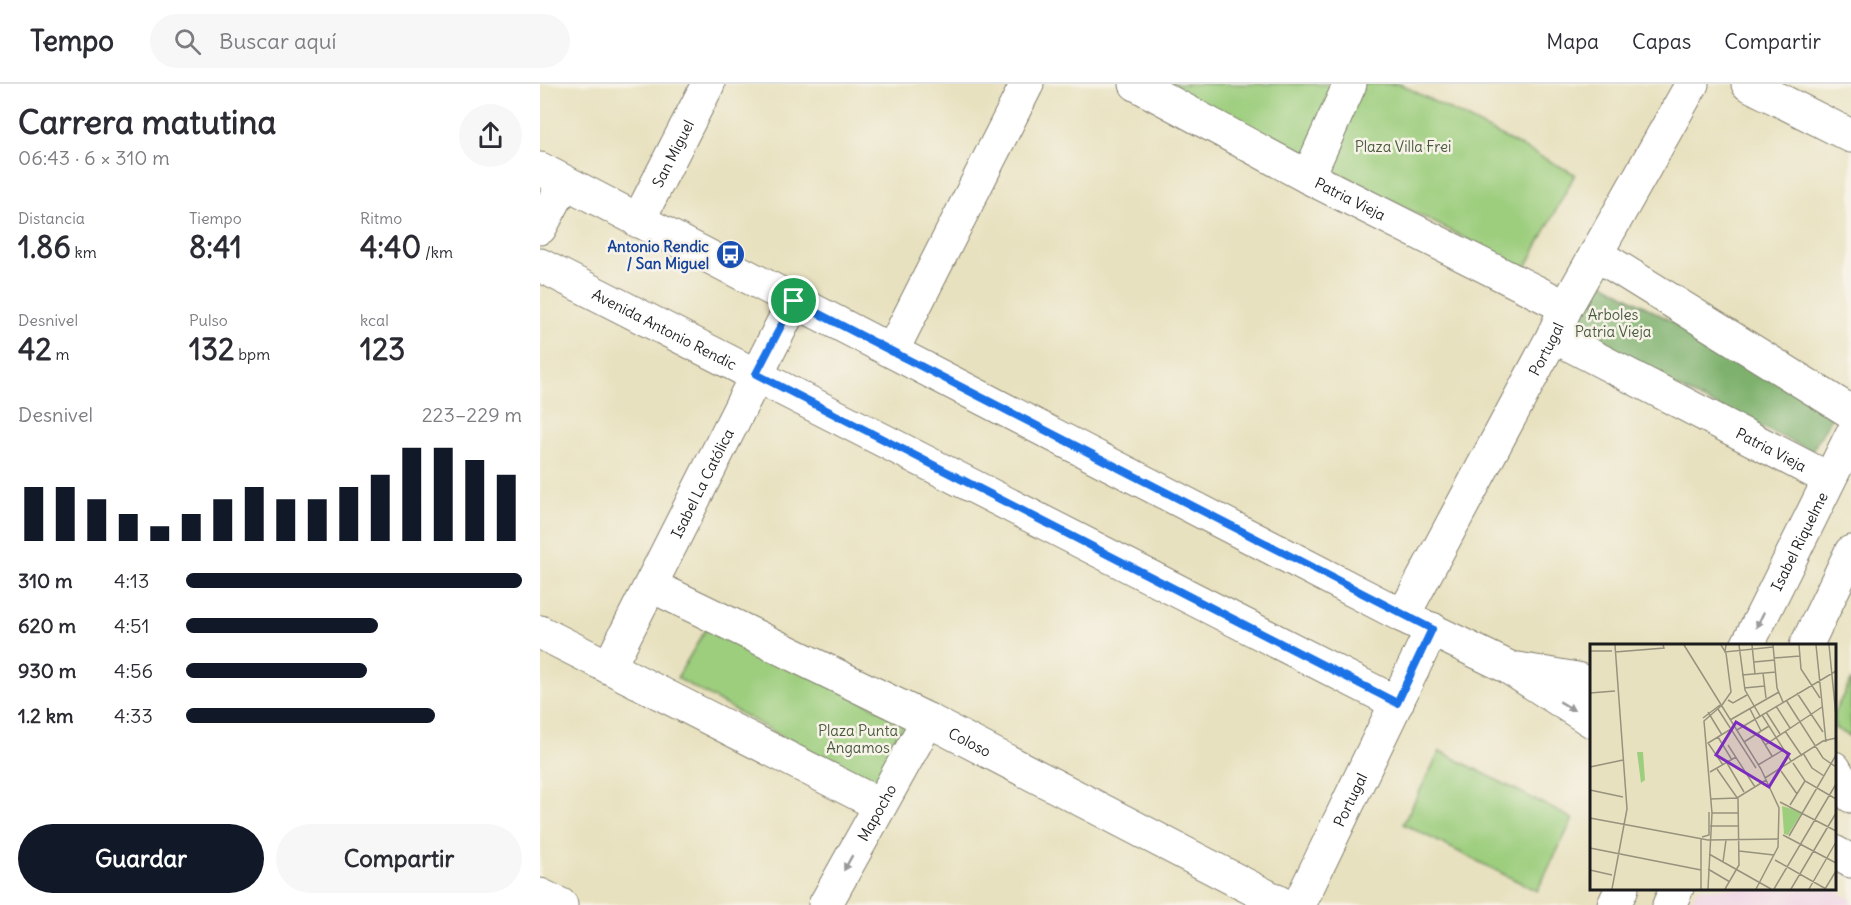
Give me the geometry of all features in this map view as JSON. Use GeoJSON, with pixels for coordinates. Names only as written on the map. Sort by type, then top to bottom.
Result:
{"type":"FeatureCollection","features":[{"type":"Feature","properties":{"kind":"street","name":"San Miguel"},"geometry":{"type":"LineString","coordinates":[[638,220],[708,84]]}},
{"type":"Feature","properties":{"kind":"street"},"geometry":{"type":"LineString","coordinates":[[892,351],[1027,84]]}},
{"type":"Feature","properties":{"kind":"street","name":"Patria Vieja"},"geometry":{"type":"LineString","coordinates":[[1136,84],[1308,177],[1560,321],[1829,480]]}},
{"type":"Feature","properties":{"kind":"street"},"geometry":{"type":"LineString","coordinates":[[1308,177],[1350,84]]}},
{"type":"Feature","properties":{"kind":"street","name":"Portugal"},"geometry":{"type":"LineString","coordinates":[[1403,616],[1596,254],[1692,84]]}},
{"type":"Feature","properties":{"kind":"street"},"geometry":{"type":"LineString","coordinates":[[1748,84],[1851,136]]}},
{"type":"Feature","properties":{"kind":"street"},"geometry":{"type":"LineString","coordinates":[[540,228],[552,176],[1403,616],[1508,667],[1590,720]]}},
{"type":"Feature","properties":{"kind":"street"},"geometry":{"type":"LineString","coordinates":[[1596,254],[1851,412]]}},
{"type":"Feature","properties":{"kind":"street","name":"Avenida Antonio Rendic"},"geometry":{"type":"LineString","coordinates":[[540,265],[1397,703]]}},
{"type":"Feature","properties":{"kind":"street","name":"Isabel La Católica"},"geometry":{"type":"LineString","coordinates":[[609,667],[652,586],[794,301]]}},
{"type":"Feature","properties":{"kind":"street","name":"Isabel Riquelme"},"geometry":{"type":"LineString","coordinates":[[1747,644],[1851,436]]}},
{"type":"Feature","properties":{"kind":"street"},"geometry":{"type":"LineString","coordinates":[[1812,638],[1851,552]]}},
{"type":"Feature","properties":{"kind":"street","name":"Coloso"},"geometry":{"type":"LineString","coordinates":[[652,586],[928,720],[1284,905]]}},
{"type":"Feature","properties":{"kind":"street","name":"Portugal"},"geometry":{"type":"LineString","coordinates":[[1299,905],[1432,629]]}},
{"type":"Feature","properties":{"kind":"street"},"geometry":{"type":"LineString","coordinates":[[540,632],[880,805]]}},
{"type":"Feature","properties":{"kind":"street"},"geometry":{"type":"LineString","coordinates":[[1508,667],[1590,684]]}},
{"type":"Feature","properties":{"kind":"street","name":"Mapocho"},"geometry":{"type":"LineString","coordinates":[[825,905],[928,720]]}},
{"type":"Feature","properties":{"kind":"street"},"geometry":{"type":"LineString","coordinates":[[1836,771],[1851,796]]}},
{"type":"Feature","properties":{"kind":"street"},"geometry":{"type":"LineString","coordinates":[[1836,795],[1851,802]]}},
{"type":"Feature","properties":{"kind":"street"},"geometry":{"type":"LineString","coordinates":[[1836,853],[1851,861]]}},
{"type":"Feature","properties":{"kind":"street"},"geometry":{"type":"LineString","coordinates":[[1614,905],[1621,890]]}},
{"type":"Feature","properties":{"kind":"street"},"geometry":{"type":"LineString","coordinates":[[1669,905],[1676,890]]}},
{"type":"Feature","properties":{"kind":"street"},"geometry":{"type":"LineString","coordinates":[[540,895],[561,905]]}},
{"type":"Feature","properties":{"kind":"shaded area"},"geometry":{"type":"Polygon","coordinates":[[[1697,890],[1834,890],[1851,899],[1851,905],[1689,905],[1697,890]]]}},
{"type":"Feature","properties":{"kind":"green space","name":"Plaza Villa Frei"},"geometry":{"type":"Polygon","coordinates":[[[1164,84],[1400,84],[1575,174],[1525,269],[1164,84]]]}},
{"type":"Feature","properties":{"kind":"green space","name":"Arboles Patria Vieja"},"geometry":{"type":"Polygon","coordinates":[[[1598,280],[1834,413],[1812,451],[1568,336],[1598,280]]]}},
{"type":"Feature","properties":{"kind":"green space","name":"Plaza Punta Angamos"},"geometry":{"type":"Polygon","coordinates":[[[708,625],[905,722],[875,788],[677,678],[708,625]]]}},
{"type":"Feature","properties":{"kind":"green space"},"geometry":{"type":"Polygon","coordinates":[[[1851,680],[1851,737],[1836,729],[1836,709],[1851,680]]]}},
{"type":"Feature","properties":{"kind":"green space"},"geometry":{"type":"Polygon","coordinates":[[[1440,751],[1573,819],[1537,891],[1403,824],[1440,751]]]}},
{"type":"Feature","properties":{"kind":"place","name":"Antonio Rendic / San Miguel"},"geometry":{"type":"Point","coordinates":[730,255]}},
{"type":"Feature","properties":{"kind":"route"},"geometry":{"type":"LineString","coordinates":[[794,301],[1432,629],[1397,703],[756,374],[794,301]]}}]}
